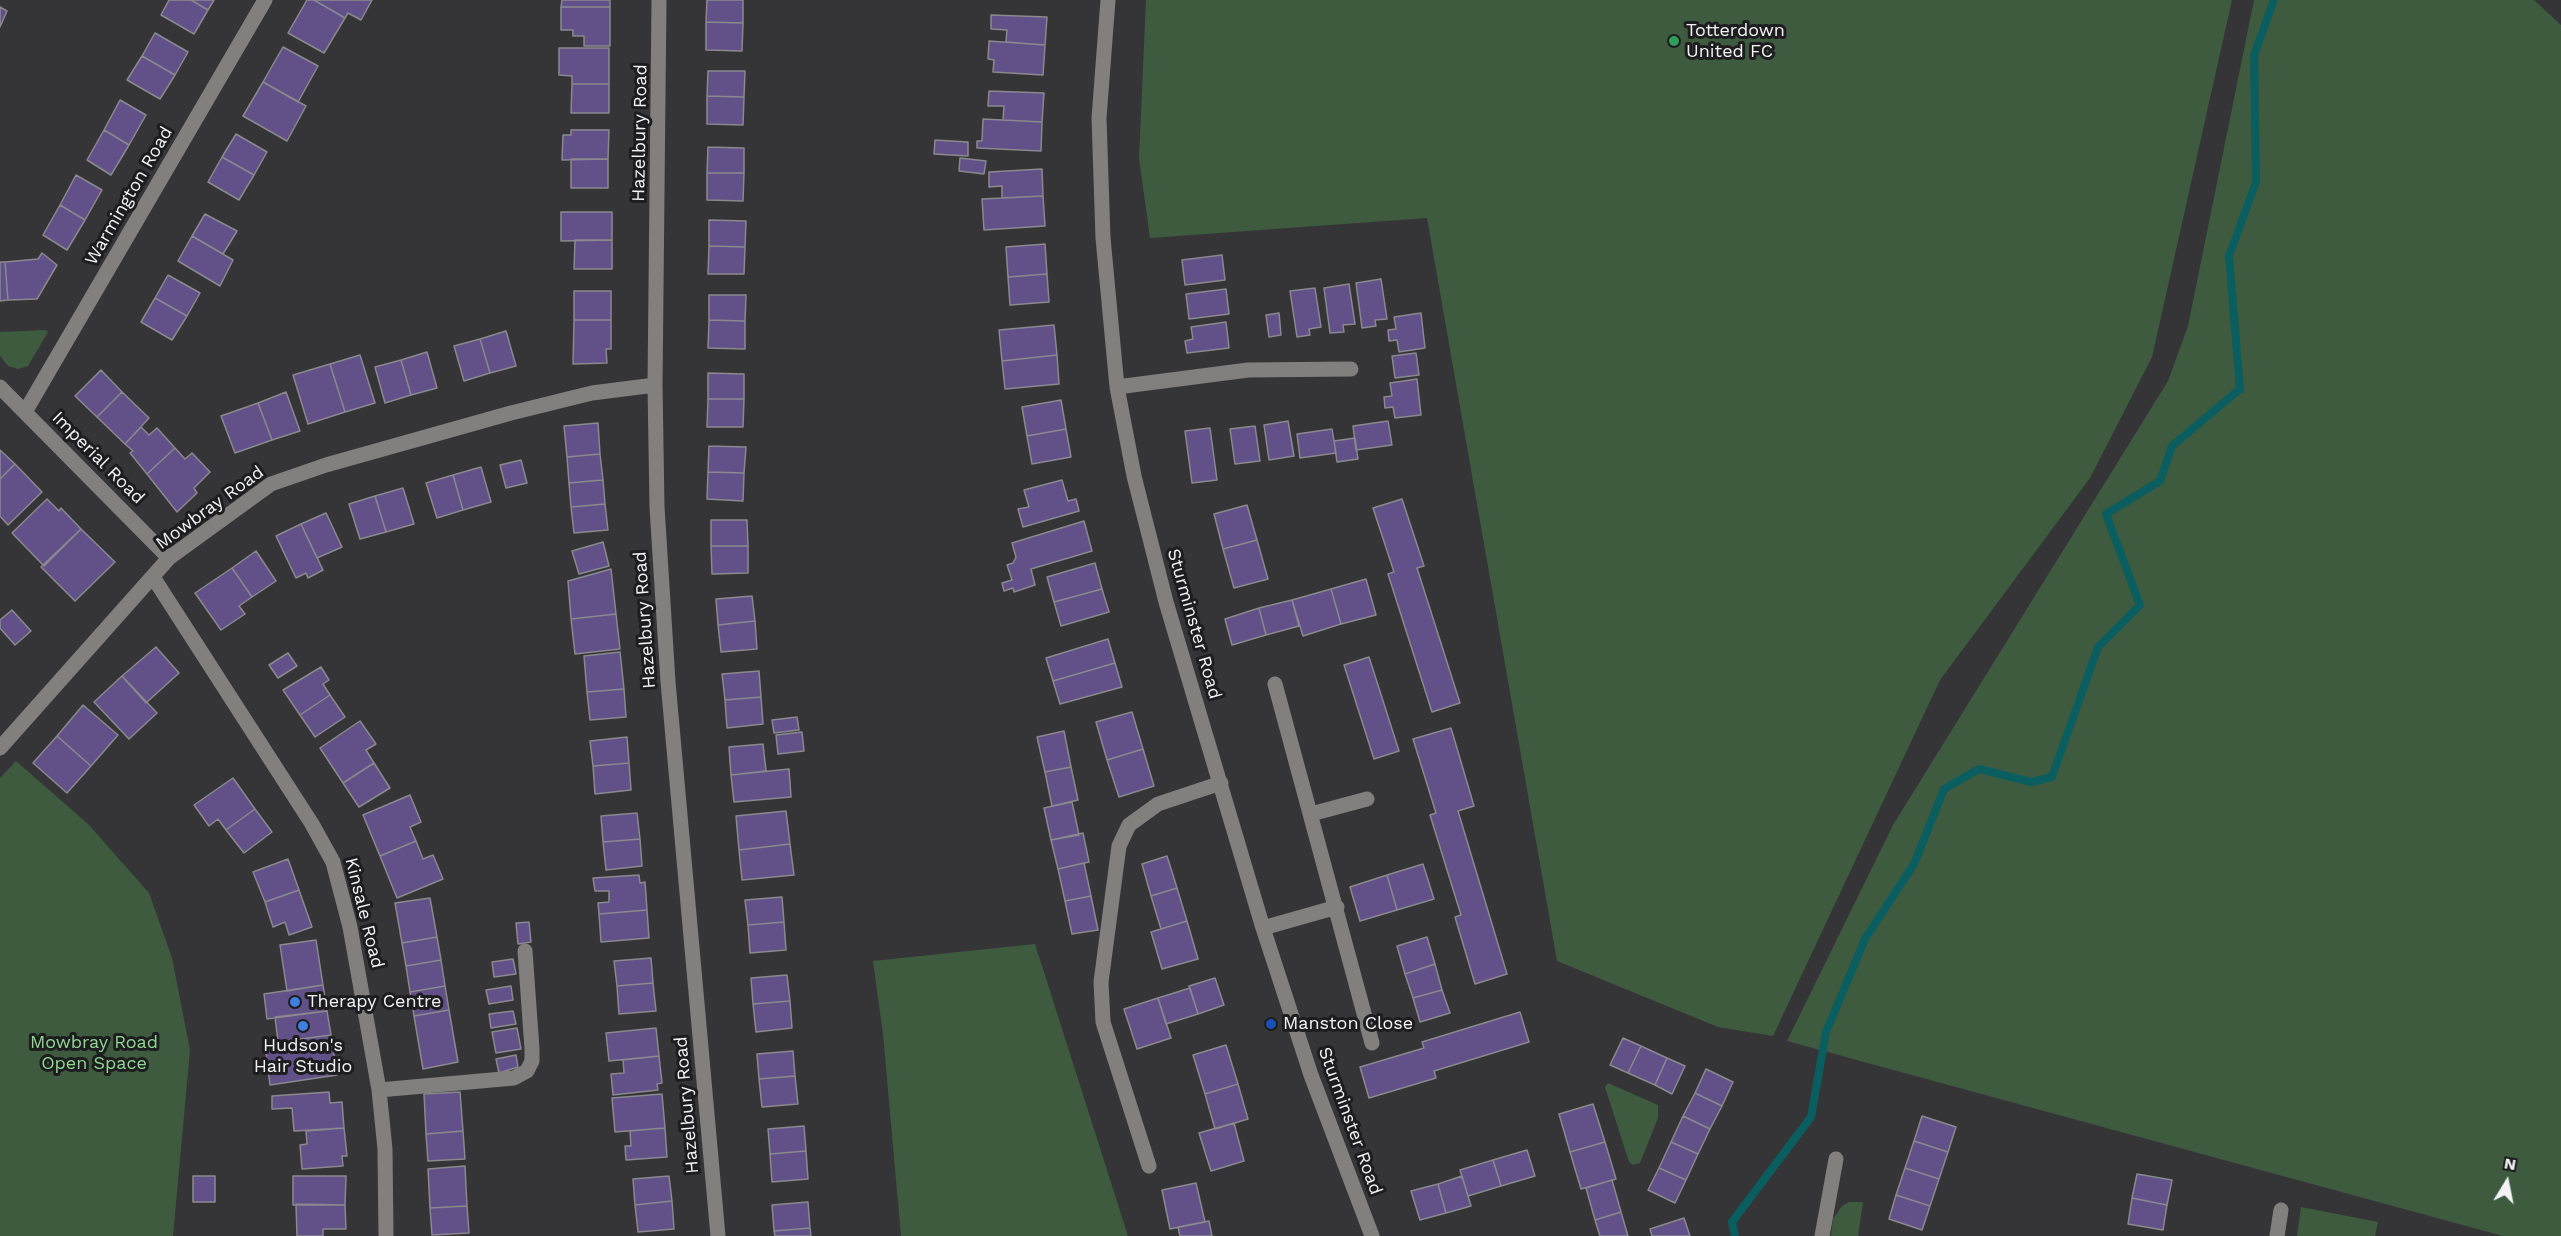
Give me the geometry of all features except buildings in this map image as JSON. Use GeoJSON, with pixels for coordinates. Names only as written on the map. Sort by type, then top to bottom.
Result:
{"type":"FeatureCollection","features":[{"type":"Feature","properties":{"kind":"street","name":"Warmington Road"},"geometry":{"type":"LineString","coordinates":[[25,412],[266,0]]}},
{"type":"Feature","properties":{"kind":"street","name":"Hazelbury Road"},"geometry":{"type":"LineString","coordinates":[[659,0],[655,385],[657,507],[668,670],[718,1236]]}},
{"type":"Feature","properties":{"kind":"street","name":"Sturminster Road"},"geometry":{"type":"LineString","coordinates":[[1108,0],[1099,118],[1102,237],[1117,387],[1134,476],[1166,602],[1263,928],[1311,1075],[1372,1236]]}},
{"type":"Feature","properties":{"kind":"street"},"geometry":{"type":"LineString","coordinates":[[1117,387],[1248,370],[1351,369]]}},
{"type":"Feature","properties":{"kind":"street","name":"Mowbray Road"},"geometry":{"type":"LineString","coordinates":[[0,748],[169,558],[271,484],[326,465],[592,393],[655,385]]}},
{"type":"Feature","properties":{"kind":"street","name":"Imperial Road"},"geometry":{"type":"LineString","coordinates":[[0,387],[169,558]]}},
{"type":"Feature","properties":{"kind":"street","name":"Kinsale Road"},"geometry":{"type":"LineString","coordinates":[[153,577],[312,824],[333,862],[350,927],[380,1090],[385,1149],[386,1236]]}},
{"type":"Feature","properties":{"kind":"street"},"geometry":{"type":"LineString","coordinates":[[1275,684],[1372,1043]]}},
{"type":"Feature","properties":{"kind":"street"},"geometry":{"type":"LineString","coordinates":[[1149,1166],[1103,1022],[1101,982],[1119,846],[1129,825],[1158,804],[1221,783]]}},
{"type":"Feature","properties":{"kind":"street"},"geometry":{"type":"LineString","coordinates":[[1311,814],[1367,799]]}},
{"type":"Feature","properties":{"kind":"street"},"geometry":{"type":"LineString","coordinates":[[1263,928],[1337,907]]}},
{"type":"Feature","properties":{"kind":"street"},"geometry":{"type":"LineString","coordinates":[[380,1090],[514,1078],[527,1071],[532,1060],[532,1049],[525,951]]}},
{"type":"Feature","properties":{"kind":"street"},"geometry":{"type":"LineString","coordinates":[[1822,1236],[1836,1159]]}},
{"type":"Feature","properties":{"kind":"street"},"geometry":{"type":"LineString","coordinates":[[2277,1236],[2281,1210]]}},
{"type":"Feature","properties":{"kind":"green space"},"geometry":{"type":"Polygon","coordinates":[[[1146,0],[2232,0],[2152,357],[2090,478],[1940,680],[1773,1036],[1718,1027],[1557,961],[1427,218],[1150,238],[1139,158],[1146,0]]]}},
{"type":"Feature","properties":{"kind":"green space"},"geometry":{"type":"Polygon","coordinates":[[[2254,0],[2534,0],[2561,25],[2561,1236],[2503,1236],[1787,1041],[1893,825],[2168,381],[2188,326],[2254,0]]]}},
{"type":"Feature","properties":{"kind":"green space"},"geometry":{"type":"Polygon","coordinates":[[[46,330],[48,332],[28,366],[18,369],[8,366],[0,356],[0,332],[46,330]]]}},
{"type":"Feature","properties":{"kind":"green space","name":"Mowbray Road Open Space"},"geometry":{"type":"Polygon","coordinates":[[[16,761],[88,824],[149,893],[172,958],[190,1050],[173,1236],[0,1236],[0,778],[16,761]]]}},
{"type":"Feature","properties":{"kind":"green space"},"geometry":{"type":"Polygon","coordinates":[[[1035,944],[1128,1236],[901,1236],[883,1034],[873,961],[1035,944]]]}},
{"type":"Feature","properties":{"kind":"green space"},"geometry":{"type":"Polygon","coordinates":[[[1608,1083],[1658,1105],[1658,1118],[1640,1163],[1633,1165],[1629,1162],[1605,1087],[1608,1083]]]}},
{"type":"Feature","properties":{"kind":"green space"},"geometry":{"type":"Polygon","coordinates":[[[1849,1202],[1863,1202],[1858,1236],[1831,1236],[1833,1219],[1842,1206],[1849,1202]]]}},
{"type":"Feature","properties":{"kind":"green space"},"geometry":{"type":"Polygon","coordinates":[[[2301,1207],[2378,1222],[2375,1236],[2297,1236],[2301,1207]]]}},
{"type":"Feature","properties":{"kind":"waterway"},"geometry":{"type":"LineString","coordinates":[[1735,1236],[1732,1222],[1811,1117],[1826,1032],[1865,939],[1914,864],[1944,789],[1979,769],[2031,782],[2052,777],[2098,647],[2140,605],[2106,514],[2160,481],[2172,446],[2240,389],[2229,256],[2256,182],[2254,55],[2274,0]]}},
{"type":"Feature","properties":{"kind":"place","name":"Totterdown United FC"},"geometry":{"type":"Point","coordinates":[1674,41]}},
{"type":"Feature","properties":{"kind":"place","name":"Therapy Centre"},"geometry":{"type":"Point","coordinates":[295,1002]}},
{"type":"Feature","properties":{"kind":"place","name":"Manston Close"},"geometry":{"type":"Point","coordinates":[1271,1024]}},
{"type":"Feature","properties":{"kind":"place","name":"Hudson's Hair Studio"},"geometry":{"type":"Point","coordinates":[303,1026]}}]}
